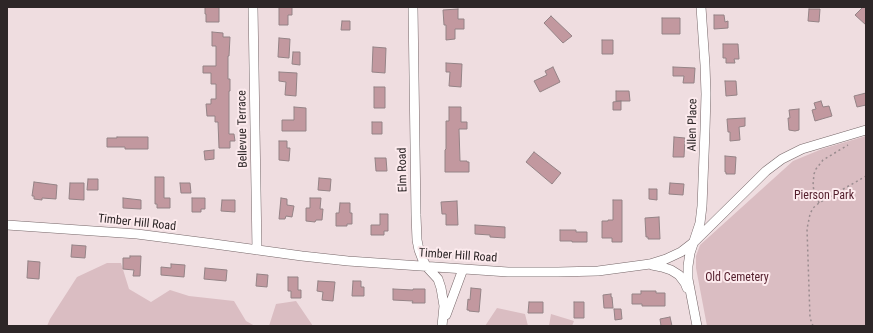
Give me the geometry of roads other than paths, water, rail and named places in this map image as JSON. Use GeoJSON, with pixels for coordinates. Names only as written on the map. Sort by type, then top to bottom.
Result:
{"type":"FeatureCollection","features":[{"type":"Feature","properties":{"kind":"street","name":"Bellevue Terrace"},"geometry":{"type":"LineString","coordinates":[[253,7],[256,250]]}},
{"type":"Feature","properties":{"kind":"street","name":"Elm Road"},"geometry":{"type":"LineString","coordinates":[[413,7],[416,215],[419,250],[426,266],[438,280],[441,288],[444,306],[442,326]]}},
{"type":"Feature","properties":{"kind":"street","name":"Allen Place"},"geometry":{"type":"LineString","coordinates":[[691,298],[688,279],[688,266],[690,253],[700,224],[702,212],[706,130],[705,65],[701,7]]}},
{"type":"Feature","properties":{"kind":"street","name":"Timber Hill Road"},"geometry":{"type":"LineString","coordinates":[[7,225],[137,234],[340,260],[508,272],[598,270],[650,264],[681,252],[694,242],[766,171],[782,159],[802,149],[866,130]]}},
{"type":"Feature","properties":{"kind":"street"},"geometry":{"type":"LineString","coordinates":[[650,264],[671,270],[685,283],[691,298],[697,326]]}},
{"type":"Feature","properties":{"kind":"street"},"geometry":{"type":"LineString","coordinates":[[442,326],[463,269]]}},
{"type":"Feature","properties":{"kind":"park label","name":"Pierson Park"},"geometry":{"type":"Point","coordinates":[824,196]}},
{"type":"Feature","properties":{"kind":"park label","name":"Old Cemetery"},"geometry":{"type":"Point","coordinates":[737,278]}}]}
